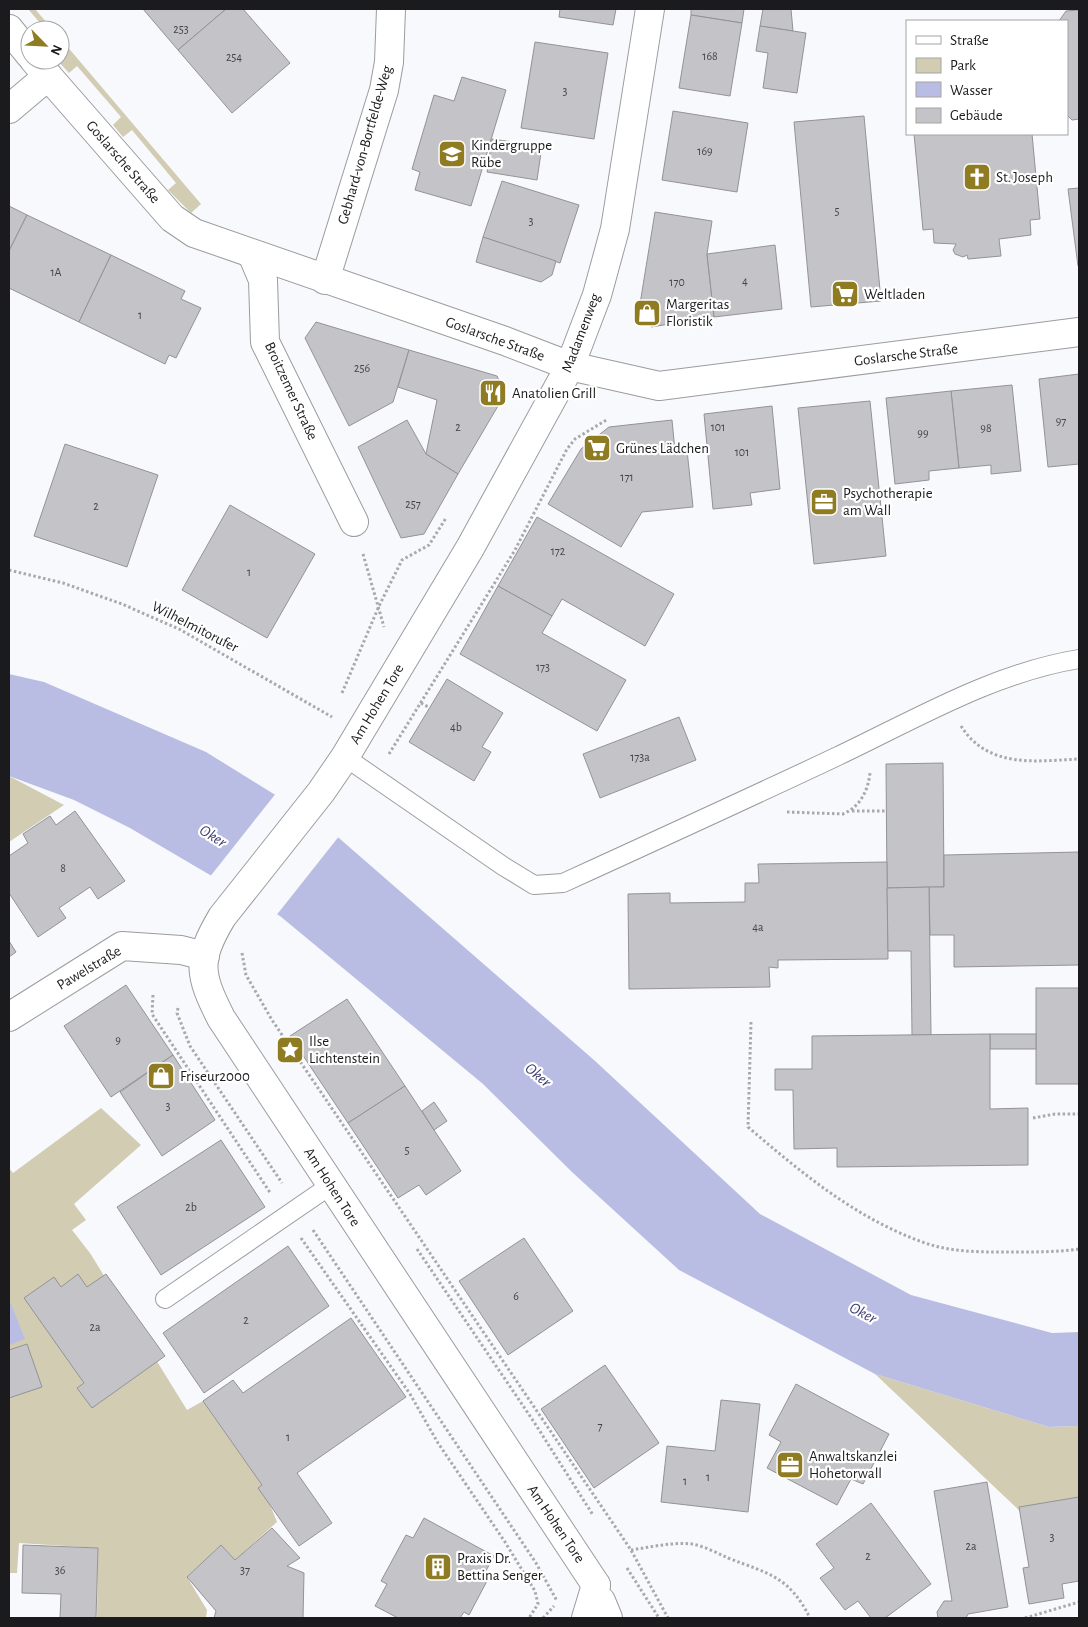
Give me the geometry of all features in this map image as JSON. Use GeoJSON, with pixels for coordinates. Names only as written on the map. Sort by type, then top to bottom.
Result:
{"type":"FeatureCollection","features":[{"type":"Feature","properties":{"kind":"street","name":"Gebhard-von-Bortfelde-Weg"},"geometry":{"type":"LineString","coordinates":[[326,280],[384,90],[389,62],[391,9]]}},
{"type":"Feature","properties":{"kind":"street","name":"Madamenweg"},"geometry":{"type":"LineString","coordinates":[[409,651],[470,548],[570,366],[597,295],[615,229],[650,9]]}},
{"type":"Feature","properties":{"kind":"street"},"geometry":{"type":"LineString","coordinates":[[9,29],[20,43]]}},
{"type":"Feature","properties":{"kind":"street"},"geometry":{"type":"LineString","coordinates":[[9,108],[39,70]]}},
{"type":"Feature","properties":{"kind":"street","name":"Goslarsche Straße"},"geometry":{"type":"LineString","coordinates":[[43,70],[172,218],[194,233],[506,341],[570,366],[659,386],[1079,332]]}},
{"type":"Feature","properties":{"kind":"street","name":"Broitzemer Straße"},"geometry":{"type":"LineString","coordinates":[[252,254],[263,280],[265,342],[354,522]]}},
{"type":"Feature","properties":{"kind":"street","name":"Am Hohen Tore"},"geometry":{"type":"LineString","coordinates":[[409,651],[321,792],[222,918],[212,935],[202,973],[206,989],[221,1018],[331,1185],[603,1608]]}},
{"type":"Feature","properties":{"kind":"street","name":"Pawelstraße"},"geometry":{"type":"LineString","coordinates":[[9,1017],[122,946],[181,950],[205,956]]}},
{"type":"Feature","properties":{"kind":"lane","name":"Am Hohen Tore"},"geometry":{"type":"LineString","coordinates":[[351,746],[449,828],[534,885],[564,883],[839,756],[940,706],[1004,678],[1079,659]]}},
{"type":"Feature","properties":{"kind":"lane"},"geometry":{"type":"LineString","coordinates":[[165,1299],[331,1185]]}},
{"type":"Feature","properties":{"kind":"path"},"geometry":{"type":"LineString","coordinates":[[386,759],[515,550],[567,449],[575,439],[608,419]]}},
{"type":"Feature","properties":{"kind":"path"},"geometry":{"type":"LineString","coordinates":[[339,700],[379,606],[402,560],[429,545],[447,516]]}},
{"type":"Feature","properties":{"kind":"path"},"geometry":{"type":"LineString","coordinates":[[354,522],[386,636]]}},
{"type":"Feature","properties":{"kind":"path","name":"Wilhelmitorufer"},"geometry":{"type":"LineString","coordinates":[[9,570],[64,583],[179,629],[332,717],[351,746]]}},
{"type":"Feature","properties":{"kind":"path"},"geometry":{"type":"LineString","coordinates":[[421,703],[430,708]]}},
{"type":"Feature","properties":{"kind":"path"},"geometry":{"type":"LineString","coordinates":[[940,706],[956,717],[969,738],[981,748],[998,755],[1022,762],[1079,759]]}},
{"type":"Feature","properties":{"kind":"path"},"geometry":{"type":"LineString","coordinates":[[328,726],[336,708]]}},
{"type":"Feature","properties":{"kind":"path"},"geometry":{"type":"LineString","coordinates":[[851,811],[887,811]]}},
{"type":"Feature","properties":{"kind":"path"},"geometry":{"type":"LineString","coordinates":[[243,944],[242,953],[246,975],[272,1020],[631,1550],[668,1618]]}},
{"type":"Feature","properties":{"kind":"path"},"geometry":{"type":"LineString","coordinates":[[238,948],[238,955]]}},
{"type":"Feature","properties":{"kind":"path"},"geometry":{"type":"LineString","coordinates":[[153,995],[152,1014],[536,1563],[557,1602],[543,1618]]}},
{"type":"Feature","properties":{"kind":"path"},"geometry":{"type":"LineString","coordinates":[[178,1004],[177,1013],[190,1046],[292,1212],[410,1394],[438,1443],[535,1590],[538,1604],[529,1618]]}},
{"type":"Feature","properties":{"kind":"path"},"geometry":{"type":"LineString","coordinates":[[751,1022],[748,1127],[811,1181],[874,1221],[930,1244],[978,1252],[1059,1252],[1079,1249]]}},
{"type":"Feature","properties":{"kind":"path"},"geometry":{"type":"LineString","coordinates":[[1033,1118],[1055,1114],[1079,1114]]}},
{"type":"Feature","properties":{"kind":"path"},"geometry":{"type":"LineString","coordinates":[[411,1241],[534,1422],[597,1522]]}},
{"type":"Feature","properties":{"kind":"path"},"geometry":{"type":"LineString","coordinates":[[631,1550],[662,1545],[693,1544],[752,1566],[782,1579],[802,1602],[810,1618]]}},
{"type":"Feature","properties":{"kind":"path"},"geometry":{"type":"LineString","coordinates":[[624,1565],[659,1618]]}},
{"type":"Feature","properties":{"kind":"path"},"geometry":{"type":"LineString","coordinates":[[1025,1618],[1079,1602]]}},
{"type":"Feature","properties":{"kind":"green space"},"geometry":{"type":"Polygon","coordinates":[[[28,9],[35,9],[44,20],[37,20],[28,9]]]}},
{"type":"Feature","properties":{"kind":"green space"},"geometry":{"type":"Polygon","coordinates":[[[70,50],[201,204],[191,213],[168,190],[176,183],[132,130],[123,137],[113,125],[121,117],[77,66],[69,73],[66,70],[70,70],[70,50]]]}},
{"type":"Feature","properties":{"kind":"green space"},"geometry":{"type":"Polygon","coordinates":[[[9,776],[64,805],[9,842],[9,776]]]}},
{"type":"Feature","properties":{"kind":"green space"},"geometry":{"type":"Polygon","coordinates":[[[101,1108],[141,1145],[74,1204],[86,1220],[72,1230],[90,1253],[187,1410],[203,1401],[262,1485],[277,1522],[235,1560],[221,1545],[187,1577],[207,1610],[206,1618],[97,1618],[98,1548],[19,1543],[17,1573],[9,1573],[9,1168],[13,1173],[101,1108]]]}},
{"type":"Feature","properties":{"kind":"green space"},"geometry":{"type":"Polygon","coordinates":[[[875,1374],[1049,1427],[1079,1426],[1079,1567],[875,1374]]]}},
{"type":"Feature","properties":{"kind":"water","name":"Oker"},"geometry":{"type":"Polygon","coordinates":[[[9,674],[44,682],[206,752],[324,825],[594,1060],[760,1214],[911,1295],[1052,1333],[1079,1332],[1079,1426],[1049,1427],[875,1374],[679,1270],[573,1173],[483,1084],[280,916],[130,828],[74,800],[9,776],[9,674]]]}},
{"type":"Feature","properties":{"kind":"water"},"geometry":{"type":"Polygon","coordinates":[[[9,1299],[25,1339],[9,1345],[9,1299]]]}},
{"type":"Feature","properties":{"kind":"pier"},"geometry":{"type":"Polygon","coordinates":[[[277,792],[326,822],[340,835],[275,917],[209,878],[277,792]]]}},
{"type":"Feature","properties":{"kind":"building"},"geometry":{"type":"Polygon","coordinates":[[[143,9],[226,9],[178,50],[143,9]]]}},
{"type":"Feature","properties":{"kind":"building"},"geometry":{"type":"Polygon","coordinates":[[[226,9],[243,9],[290,63],[232,113],[178,50],[226,9]]]}},
{"type":"Feature","properties":{"kind":"building"},"geometry":{"type":"Polygon","coordinates":[[[560,9],[616,9],[613,25],[559,17],[560,9]]]}},
{"type":"Feature","properties":{"kind":"building"},"geometry":{"type":"Polygon","coordinates":[[[691,9],[744,9],[742,23],[691,15],[691,9]]]}},
{"type":"Feature","properties":{"kind":"building"},"geometry":{"type":"Polygon","coordinates":[[[763,9],[791,9],[793,31],[760,26],[763,9]]]}},
{"type":"Feature","properties":{"kind":"building"},"geometry":{"type":"Polygon","coordinates":[[[1079,10],[1079,119],[1072,120],[1068,116],[1068,20],[1060,20],[1066,11],[1079,10]]]}},
{"type":"Feature","properties":{"kind":"building"},"geometry":{"type":"Polygon","coordinates":[[[691,15],[742,23],[730,96],[679,88],[691,15]]]}},
{"type":"Feature","properties":{"kind":"building"},"geometry":{"type":"Polygon","coordinates":[[[760,26],[806,33],[797,93],[763,88],[768,53],[756,51],[760,26]]]}},
{"type":"Feature","properties":{"kind":"building"},"geometry":{"type":"Polygon","coordinates":[[[535,42],[608,53],[594,139],[521,128],[535,42]]]}},
{"type":"Feature","properties":{"kind":"building","name":"Kindergruppe Rübe"},"geometry":{"type":"Polygon","coordinates":[[[462,77],[506,90],[471,206],[415,190],[420,172],[412,169],[434,95],[454,101],[462,77]]]}},
{"type":"Feature","properties":{"kind":"building"},"geometry":{"type":"Polygon","coordinates":[[[673,111],[748,123],[737,192],[662,180],[673,111]]]}},
{"type":"Feature","properties":{"kind":"building"},"geometry":{"type":"Polygon","coordinates":[[[864,116],[881,301],[811,307],[794,122],[864,116]]]}},
{"type":"Feature","properties":{"kind":"building","name":"St. Joseph"},"geometry":{"type":"Polygon","coordinates":[[[914,135],[1032,135],[1040,219],[1030,220],[1031,235],[999,239],[1001,256],[968,259],[967,255],[963,257],[955,254],[953,250],[956,244],[934,243],[933,229],[923,230],[914,135]]]}},
{"type":"Feature","properties":{"kind":"building"},"geometry":{"type":"Polygon","coordinates":[[[492,139],[542,146],[537,180],[487,172],[492,139]]]}},
{"type":"Feature","properties":{"kind":"building"},"geometry":{"type":"Polygon","coordinates":[[[502,181],[579,205],[560,263],[483,237],[502,181]]]}},
{"type":"Feature","properties":{"kind":"building"},"geometry":{"type":"Polygon","coordinates":[[[1079,188],[1079,266],[1078,266],[1068,189],[1079,188]]]}},
{"type":"Feature","properties":{"kind":"building"},"geometry":{"type":"Polygon","coordinates":[[[9,206],[27,215],[9,251],[9,206]]]}},
{"type":"Feature","properties":{"kind":"building"},"geometry":{"type":"Polygon","coordinates":[[[655,212],[712,221],[707,254],[714,317],[651,327],[639,310],[655,212]]]}},
{"type":"Feature","properties":{"kind":"building"},"geometry":{"type":"Polygon","coordinates":[[[27,215],[111,255],[79,322],[9,288],[9,251],[27,215]]]}},
{"type":"Feature","properties":{"kind":"building"},"geometry":{"type":"Polygon","coordinates":[[[483,237],[556,261],[552,275],[541,282],[476,262],[483,237]]]}},
{"type":"Feature","properties":{"kind":"building"},"geometry":{"type":"Polygon","coordinates":[[[775,245],[782,309],[714,317],[707,254],[775,245]]]}},
{"type":"Feature","properties":{"kind":"building"},"geometry":{"type":"Polygon","coordinates":[[[111,255],[185,291],[181,299],[201,308],[176,358],[169,355],[165,364],[79,322],[111,255]]]}},
{"type":"Feature","properties":{"kind":"building"},"geometry":{"type":"Polygon","coordinates":[[[316,322],[409,350],[393,402],[349,426],[305,338],[316,322]]]}},
{"type":"Feature","properties":{"kind":"building"},"geometry":{"type":"Polygon","coordinates":[[[409,350],[497,376],[505,394],[458,474],[426,454],[437,400],[398,387],[409,350]]]}},
{"type":"Feature","properties":{"kind":"building"},"geometry":{"type":"Polygon","coordinates":[[[1079,374],[1079,464],[1048,467],[1039,379],[1079,374]]]}},
{"type":"Feature","properties":{"kind":"building"},"geometry":{"type":"Polygon","coordinates":[[[1012,385],[1021,471],[991,474],[991,465],[959,468],[951,391],[1012,385]]]}},
{"type":"Feature","properties":{"kind":"building"},"geometry":{"type":"Polygon","coordinates":[[[951,391],[959,468],[929,471],[929,480],[895,484],[886,398],[951,391]]]}},
{"type":"Feature","properties":{"kind":"building"},"geometry":{"type":"Polygon","coordinates":[[[870,401],[886,556],[814,564],[798,408],[870,401]]]}},
{"type":"Feature","properties":{"kind":"building"},"geometry":{"type":"Polygon","coordinates":[[[772,406],[780,489],[750,493],[752,505],[713,509],[704,414],[772,406]]]}},
{"type":"Feature","properties":{"kind":"building"},"geometry":{"type":"Polygon","coordinates":[[[407,420],[426,454],[458,474],[424,534],[401,538],[358,447],[407,420]]]}},
{"type":"Feature","properties":{"kind":"building"},"geometry":{"type":"Polygon","coordinates":[[[672,420],[675,451],[687,450],[693,507],[642,512],[621,547],[548,504],[581,449],[609,427],[672,420]]]}},
{"type":"Feature","properties":{"kind":"building"},"geometry":{"type":"Polygon","coordinates":[[[65,444],[158,475],[127,567],[34,536],[65,444]]]}},
{"type":"Feature","properties":{"kind":"building"},"geometry":{"type":"Polygon","coordinates":[[[230,505],[315,554],[267,638],[182,590],[230,505]]]}},
{"type":"Feature","properties":{"kind":"building"},"geometry":{"type":"Polygon","coordinates":[[[537,517],[674,594],[645,646],[562,599],[552,616],[498,586],[537,517]]]}},
{"type":"Feature","properties":{"kind":"building"},"geometry":{"type":"Polygon","coordinates":[[[498,586],[552,616],[542,633],[626,680],[597,731],[460,654],[498,586]]]}},
{"type":"Feature","properties":{"kind":"building"},"geometry":{"type":"Polygon","coordinates":[[[447,679],[503,713],[482,747],[491,752],[474,781],[409,742],[447,679]]]}},
{"type":"Feature","properties":{"kind":"building"},"geometry":{"type":"Polygon","coordinates":[[[679,717],[696,760],[600,798],[583,754],[679,717]]]}},
{"type":"Feature","properties":{"kind":"building"},"geometry":{"type":"Polygon","coordinates":[[[943,763],[944,887],[887,888],[886,764],[943,763]]]}},
{"type":"Feature","properties":{"kind":"building"},"geometry":{"type":"Polygon","coordinates":[[[75,811],[125,881],[98,899],[90,887],[59,908],[66,918],[38,937],[9,893],[9,856],[28,843],[23,834],[50,816],[56,825],[75,811]]]}},
{"type":"Feature","properties":{"kind":"building"},"geometry":{"type":"Polygon","coordinates":[[[1079,852],[1079,965],[954,967],[954,935],[930,935],[929,887],[944,887],[944,855],[1079,852]]]}},
{"type":"Feature","properties":{"kind":"building"},"geometry":{"type":"Polygon","coordinates":[[[887,862],[888,959],[778,960],[778,968],[769,967],[770,987],[629,989],[628,894],[670,893],[670,903],[745,902],[745,883],[759,883],[758,864],[887,862]]]}},
{"type":"Feature","properties":{"kind":"building"},"geometry":{"type":"Polygon","coordinates":[[[929,887],[931,1035],[912,1035],[911,951],[888,951],[887,888],[929,887]]]}},
{"type":"Feature","properties":{"kind":"building"},"geometry":{"type":"Polygon","coordinates":[[[9,941],[16,952],[9,957],[9,941]]]}},
{"type":"Feature","properties":{"kind":"building"},"geometry":{"type":"Polygon","coordinates":[[[126,985],[173,1055],[111,1097],[64,1026],[126,985]]]}},
{"type":"Feature","properties":{"kind":"building"},"geometry":{"type":"Polygon","coordinates":[[[1036,988],[1079,988],[1079,1084],[1036,1084],[1036,988]]]}},
{"type":"Feature","properties":{"kind":"building"},"geometry":{"type":"Polygon","coordinates":[[[347,999],[405,1086],[348,1123],[290,1036],[347,999]]]}},
{"type":"Feature","properties":{"kind":"building"},"geometry":{"type":"Polygon","coordinates":[[[990,1034],[1036,1034],[1036,1049],[990,1049],[990,1034]]]}},
{"type":"Feature","properties":{"kind":"building"},"geometry":{"type":"Polygon","coordinates":[[[990,1034],[990,1109],[1028,1108],[1028,1165],[837,1167],[837,1148],[794,1149],[793,1090],[775,1090],[775,1069],[812,1069],[812,1036],[990,1034]]]}},
{"type":"Feature","properties":{"kind":"building"},"geometry":{"type":"Polygon","coordinates":[[[173,1055],[215,1120],[162,1156],[120,1092],[173,1055]]]}},
{"type":"Feature","properties":{"kind":"building"},"geometry":{"type":"Polygon","coordinates":[[[405,1086],[461,1171],[426,1195],[419,1185],[398,1198],[348,1123],[405,1086]]]}},
{"type":"Feature","properties":{"kind":"building"},"geometry":{"type":"Polygon","coordinates":[[[434,1102],[447,1121],[434,1130],[422,1111],[434,1102]]]}},
{"type":"Feature","properties":{"kind":"building"},"geometry":{"type":"Polygon","coordinates":[[[221,1140],[265,1207],[161,1275],[117,1207],[221,1140]]]}},
{"type":"Feature","properties":{"kind":"building"},"geometry":{"type":"Polygon","coordinates":[[[524,1238],[573,1311],[508,1355],[459,1281],[524,1238]]]}},
{"type":"Feature","properties":{"kind":"building"},"geometry":{"type":"Polygon","coordinates":[[[288,1246],[329,1306],[204,1393],[163,1333],[288,1246]]]}},
{"type":"Feature","properties":{"kind":"building"},"geometry":{"type":"Polygon","coordinates":[[[78,1274],[87,1287],[106,1274],[165,1356],[92,1408],[77,1388],[84,1383],[24,1298],[54,1277],[61,1287],[78,1274]]]}},
{"type":"Feature","properties":{"kind":"building"},"geometry":{"type":"Polygon","coordinates":[[[351,1318],[406,1397],[297,1473],[332,1523],[299,1546],[258,1488],[262,1485],[203,1401],[233,1380],[243,1393],[351,1318]]]}},
{"type":"Feature","properties":{"kind":"building"},"geometry":{"type":"Polygon","coordinates":[[[27,1344],[42,1387],[9,1398],[9,1350],[27,1344]]]}},
{"type":"Feature","properties":{"kind":"building"},"geometry":{"type":"Polygon","coordinates":[[[605,1365],[659,1443],[594,1488],[541,1409],[605,1365]]]}},
{"type":"Feature","properties":{"kind":"building"},"geometry":{"type":"Polygon","coordinates":[[[796,1384],[889,1434],[863,1484],[851,1479],[837,1505],[767,1468],[781,1442],[769,1435],[796,1384]]]}},
{"type":"Feature","properties":{"kind":"building"},"geometry":{"type":"Polygon","coordinates":[[[721,1400],[760,1404],[748,1512],[661,1502],[667,1446],[715,1451],[721,1400]]]}},
{"type":"Feature","properties":{"kind":"building"},"geometry":{"type":"Polygon","coordinates":[[[987,1482],[1008,1607],[968,1614],[966,1618],[938,1618],[937,1612],[944,1601],[952,1601],[934,1491],[987,1482]]]}},
{"type":"Feature","properties":{"kind":"building"},"geometry":{"type":"Polygon","coordinates":[[[1079,1497],[1079,1581],[1062,1584],[1064,1598],[1029,1604],[1023,1568],[1029,1567],[1019,1507],[1079,1497]]]}},
{"type":"Feature","properties":{"kind":"building"},"geometry":{"type":"Polygon","coordinates":[[[871,1503],[931,1584],[885,1618],[871,1618],[858,1601],[845,1610],[820,1578],[834,1568],[816,1544],[871,1503]]]}},
{"type":"Feature","properties":{"kind":"building","name":"Praxis Dr. Bettina Senger"},"geometry":{"type":"Polygon","coordinates":[[[424,1518],[494,1556],[482,1578],[487,1581],[469,1615],[464,1612],[460,1618],[398,1618],[375,1606],[387,1584],[381,1581],[406,1535],[413,1538],[424,1518]]]}},
{"type":"Feature","properties":{"kind":"building"},"geometry":{"type":"Polygon","coordinates":[[[272,1528],[300,1558],[287,1566],[304,1573],[303,1618],[214,1618],[216,1611],[187,1577],[221,1545],[235,1560],[272,1528]]]}},
{"type":"Feature","properties":{"kind":"building"},"geometry":{"type":"Polygon","coordinates":[[[23,1545],[98,1548],[96,1618],[60,1618],[61,1594],[22,1593],[23,1545]]]}},
{"type":"Feature","properties":{"kind":"place","name":"Kindergruppe Rübe"},"geometry":{"type":"Point","coordinates":[452,154]}},
{"type":"Feature","properties":{"kind":"place","name":"St. Joseph"},"geometry":{"type":"Point","coordinates":[977,177]}},
{"type":"Feature","properties":{"kind":"place","name":"Weltladen"},"geometry":{"type":"Point","coordinates":[845,294]}},
{"type":"Feature","properties":{"kind":"place","name":"Margeritas Floristik"},"geometry":{"type":"Point","coordinates":[647,313]}},
{"type":"Feature","properties":{"kind":"place","name":"Anatolien Grill"},"geometry":{"type":"Point","coordinates":[493,393]}},
{"type":"Feature","properties":{"kind":"place","name":"Grünes Lädchen"},"geometry":{"type":"Point","coordinates":[597,448]}},
{"type":"Feature","properties":{"kind":"place","name":"Psychotherapie am Wall"},"geometry":{"type":"Point","coordinates":[824,502]}},
{"type":"Feature","properties":{"kind":"place","name":"Ilse Lichtenstein"},"geometry":{"type":"Point","coordinates":[290,1050]}},
{"type":"Feature","properties":{"kind":"place","name":"Friseur2000"},"geometry":{"type":"Point","coordinates":[161,1076]}},
{"type":"Feature","properties":{"kind":"place","name":"Anwaltskanzlei Hohetorwall"},"geometry":{"type":"Point","coordinates":[790,1465]}},
{"type":"Feature","properties":{"kind":"place","name":"Praxis Dr. Bettina Senger"},"geometry":{"type":"Point","coordinates":[438,1567]}}]}
